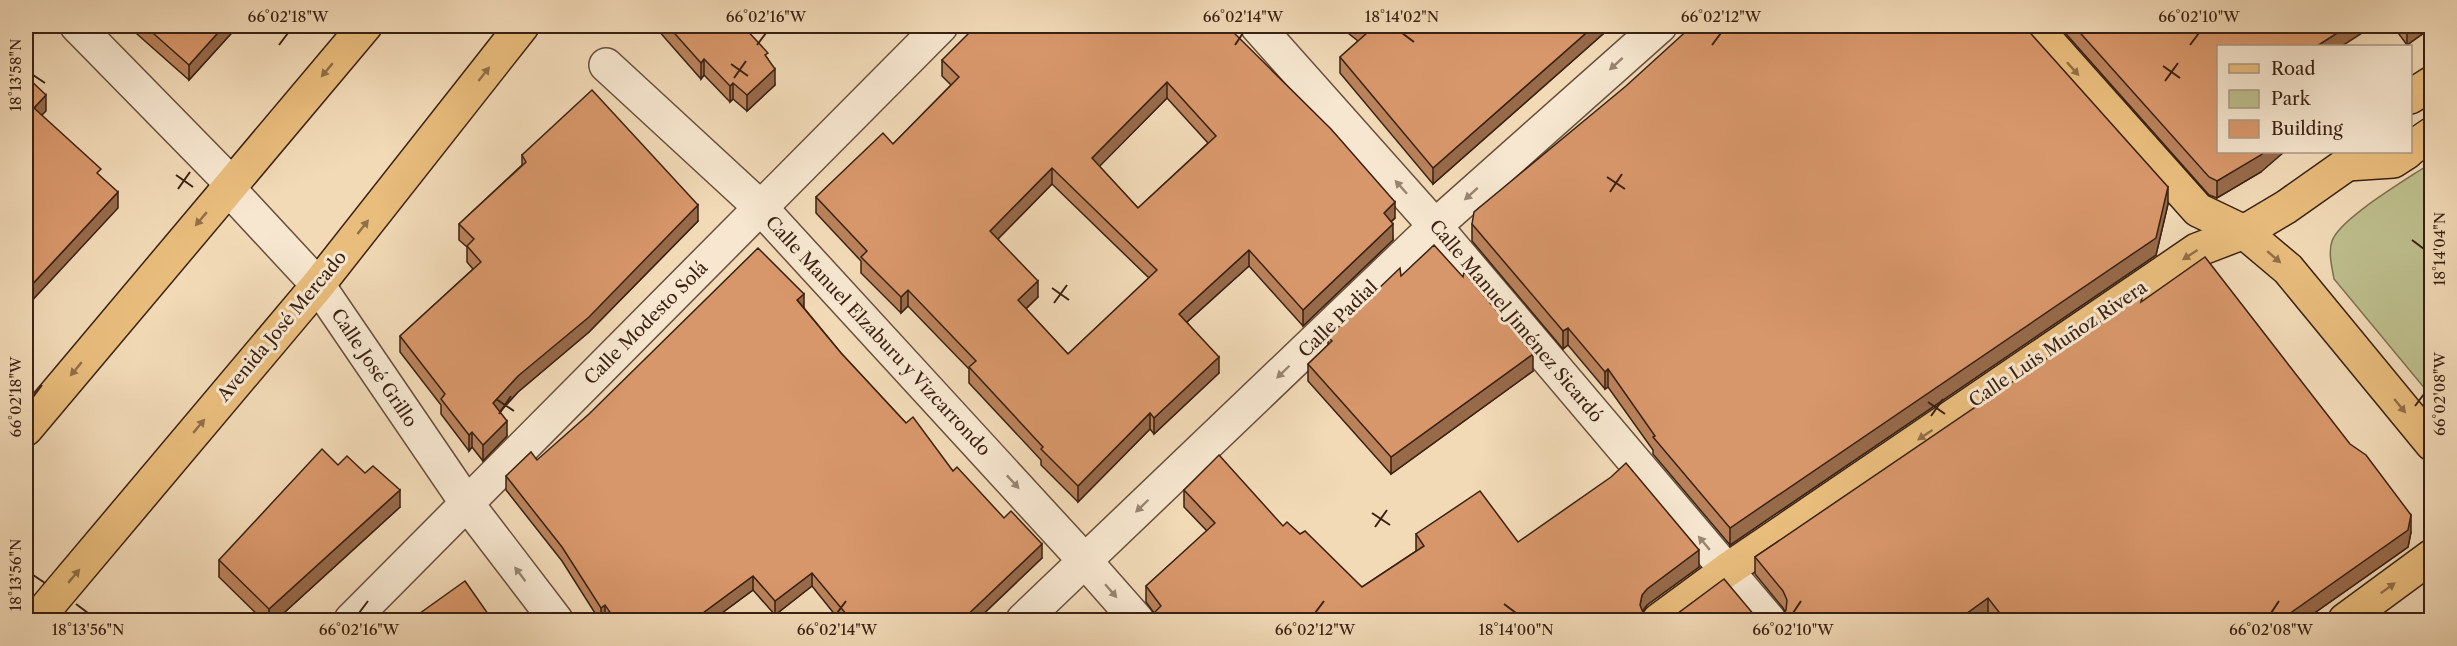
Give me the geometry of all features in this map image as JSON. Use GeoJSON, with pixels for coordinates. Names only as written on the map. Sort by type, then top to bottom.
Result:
{"type":"FeatureCollection","features":[{"type":"Feature","properties":{"kind":"main road"},"geometry":{"type":"LineString","coordinates":[[26,429],[227,187],[365,26]]}},
{"type":"Feature","properties":{"kind":"main road","name":"Avenida José Mercado"},"geometry":{"type":"LineString","coordinates":[[36,621],[318,285],[522,26]]}},
{"type":"Feature","properties":{"kind":"main road"},"geometry":{"type":"LineString","coordinates":[[2034,26],[2198,210],[2244,232],[2288,269],[2432,444]]}},
{"type":"Feature","properties":{"kind":"main road"},"geometry":{"type":"LineString","coordinates":[[2412,96],[2432,83]]}},
{"type":"Feature","properties":{"kind":"main road"},"geometry":{"type":"LineString","coordinates":[[2412,148],[2432,134]]}},
{"type":"Feature","properties":{"kind":"main road","name":"Calle Luis Muñoz Rivera"},"geometry":{"type":"LineString","coordinates":[[1659,621],[1727,570],[2197,250],[2244,232],[2286,207],[2351,158],[2393,161],[2405,153]]}},
{"type":"Feature","properties":{"kind":"main road"},"geometry":{"type":"LineString","coordinates":[[2344,621],[2432,556]]}},
{"type":"Feature","properties":{"kind":"street","name":"Calle José Grillo"},"geometry":{"type":"LineString","coordinates":[[77,26],[224,176],[227,187],[318,285],[468,505],[556,621]]}},
{"type":"Feature","properties":{"kind":"street","name":"Calle Modesto Solá"},"geometry":{"type":"LineString","coordinates":[[351,621],[941,26]]}},
{"type":"Feature","properties":{"kind":"street","name":"Calle Manuel Jiménez Sicardó"},"geometry":{"type":"LineString","coordinates":[[1257,26],[1435,226],[1769,621]]}},
{"type":"Feature","properties":{"kind":"street","name":"Calle Padial"},"geometry":{"type":"LineString","coordinates":[[1023,621],[1435,226],[1660,26]]}},
{"type":"Feature","properties":{"kind":"street","name":"Calle Manuel Elzaburu y Vizcarrondo"},"geometry":{"type":"LineString","coordinates":[[606,65],[760,207],[1085,561],[1137,621]]}},
{"type":"Feature","properties":{"kind":"green space"},"geometry":{"type":"Polygon","coordinates":[[[2431,163],[2431,396],[2334,279],[2330,250],[2332,241],[2348,221],[2376,199],[2431,163]]]}},
{"type":"Feature","properties":{"kind":"building"},"geometry":{"type":"Polygon","coordinates":[[[145,26],[224,26],[189,65],[145,26]]]}},
{"type":"Feature","properties":{"kind":"building"},"geometry":{"type":"Polygon","coordinates":[[[668,26],[743,26],[768,53],[765,55],[775,69],[747,95],[733,83],[730,86],[704,59],[701,63],[668,26]]]}},
{"type":"Feature","properties":{"kind":"building"},"geometry":{"type":"Polygon","coordinates":[[[976,26],[1227,26],[1331,129],[1395,202],[1384,213],[1393,224],[1303,310],[1249,250],[1179,314],[1219,357],[1154,418],[1150,413],[1078,486],[1041,449],[1043,447],[969,367],[976,361],[908,290],[901,297],[861,257],[867,251],[816,197],[883,133],[893,144],[959,77],[942,60],[976,26]],[[1167,82],[1092,158],[1138,208],[1216,136],[1167,82]],[[1052,168],[990,231],[1038,281],[1018,300],[1068,354],[1157,270],[1052,168]]]}},
{"type":"Feature","properties":{"kind":"building"},"geometry":{"type":"Polygon","coordinates":[[[1359,26],[1594,26],[1433,168],[1340,57],[1368,32],[1359,26]]]}},
{"type":"Feature","properties":{"kind":"building"},"geometry":{"type":"Polygon","coordinates":[[[1692,26],[2024,26],[2168,187],[2156,238],[1730,528],[1653,437],[1655,436],[1608,369],[1605,372],[1568,328],[1563,331],[1472,224],[1474,212],[1626,86],[1692,26]]]}},
{"type":"Feature","properties":{"kind":"building"},"geometry":{"type":"Polygon","coordinates":[[[2074,26],[2348,26],[2319,45],[2217,45],[2217,153],[2263,153],[2217,181],[2209,177],[2074,26]]]}},
{"type":"Feature","properties":{"kind":"building"},"geometry":{"type":"Polygon","coordinates":[[[26,76],[46,95],[34,108],[101,169],[97,173],[118,192],[26,291],[26,76]]]}},
{"type":"Feature","properties":{"kind":"building"},"geometry":{"type":"Polygon","coordinates":[[[592,90],[698,205],[589,317],[518,376],[493,403],[507,421],[483,445],[472,432],[469,435],[441,399],[445,394],[400,336],[481,262],[467,246],[474,239],[459,224],[526,162],[522,155],[592,90]]]}},
{"type":"Feature","properties":{"kind":"building"},"geometry":{"type":"Polygon","coordinates":[[[1434,245],[1463,277],[1464,272],[1533,354],[1391,457],[1308,364],[1332,341],[1328,337],[1400,268],[1401,276],[1434,245]]]}},
{"type":"Feature","properties":{"kind":"building"},"geometry":{"type":"Polygon","coordinates":[[[758,248],[804,294],[797,300],[841,353],[906,423],[913,417],[953,471],[957,467],[1004,518],[1011,511],[1042,544],[961,621],[852,621],[812,573],[775,601],[753,576],[692,621],[616,621],[605,605],[601,608],[562,547],[506,476],[531,452],[537,460],[589,414],[758,248]]]}},
{"type":"Feature","properties":{"kind":"building"},"geometry":{"type":"Polygon","coordinates":[[[2205,257],[2350,444],[2366,455],[2411,515],[2408,530],[2279,621],[2006,621],[1988,598],[1956,621],[1776,621],[1786,610],[1787,600],[1783,591],[1755,557],[2143,293],[2141,302],[2205,257]]]}},
{"type":"Feature","properties":{"kind":"building"},"geometry":{"type":"Polygon","coordinates":[[[322,449],[338,465],[347,456],[365,473],[373,466],[400,490],[269,609],[219,560],[322,449]]]}},
{"type":"Feature","properties":{"kind":"building"},"geometry":{"type":"Polygon","coordinates":[[[1219,455],[1283,526],[1287,522],[1300,534],[1305,531],[1362,587],[1424,546],[1416,534],[1480,491],[1518,542],[1611,477],[1626,463],[1699,550],[1642,595],[1640,605],[1644,615],[1652,621],[1144,621],[1161,606],[1146,586],[1215,523],[1184,490],[1219,455]]]}},
{"type":"Feature","properties":{"kind":"building"},"geometry":{"type":"Polygon","coordinates":[[[1724,579],[1755,616],[1762,621],[1665,621],[1670,619],[1724,579]]]}},
{"type":"Feature","properties":{"kind":"building"},"geometry":{"type":"Polygon","coordinates":[[[465,581],[493,621],[409,621],[465,581]]]}}]}
